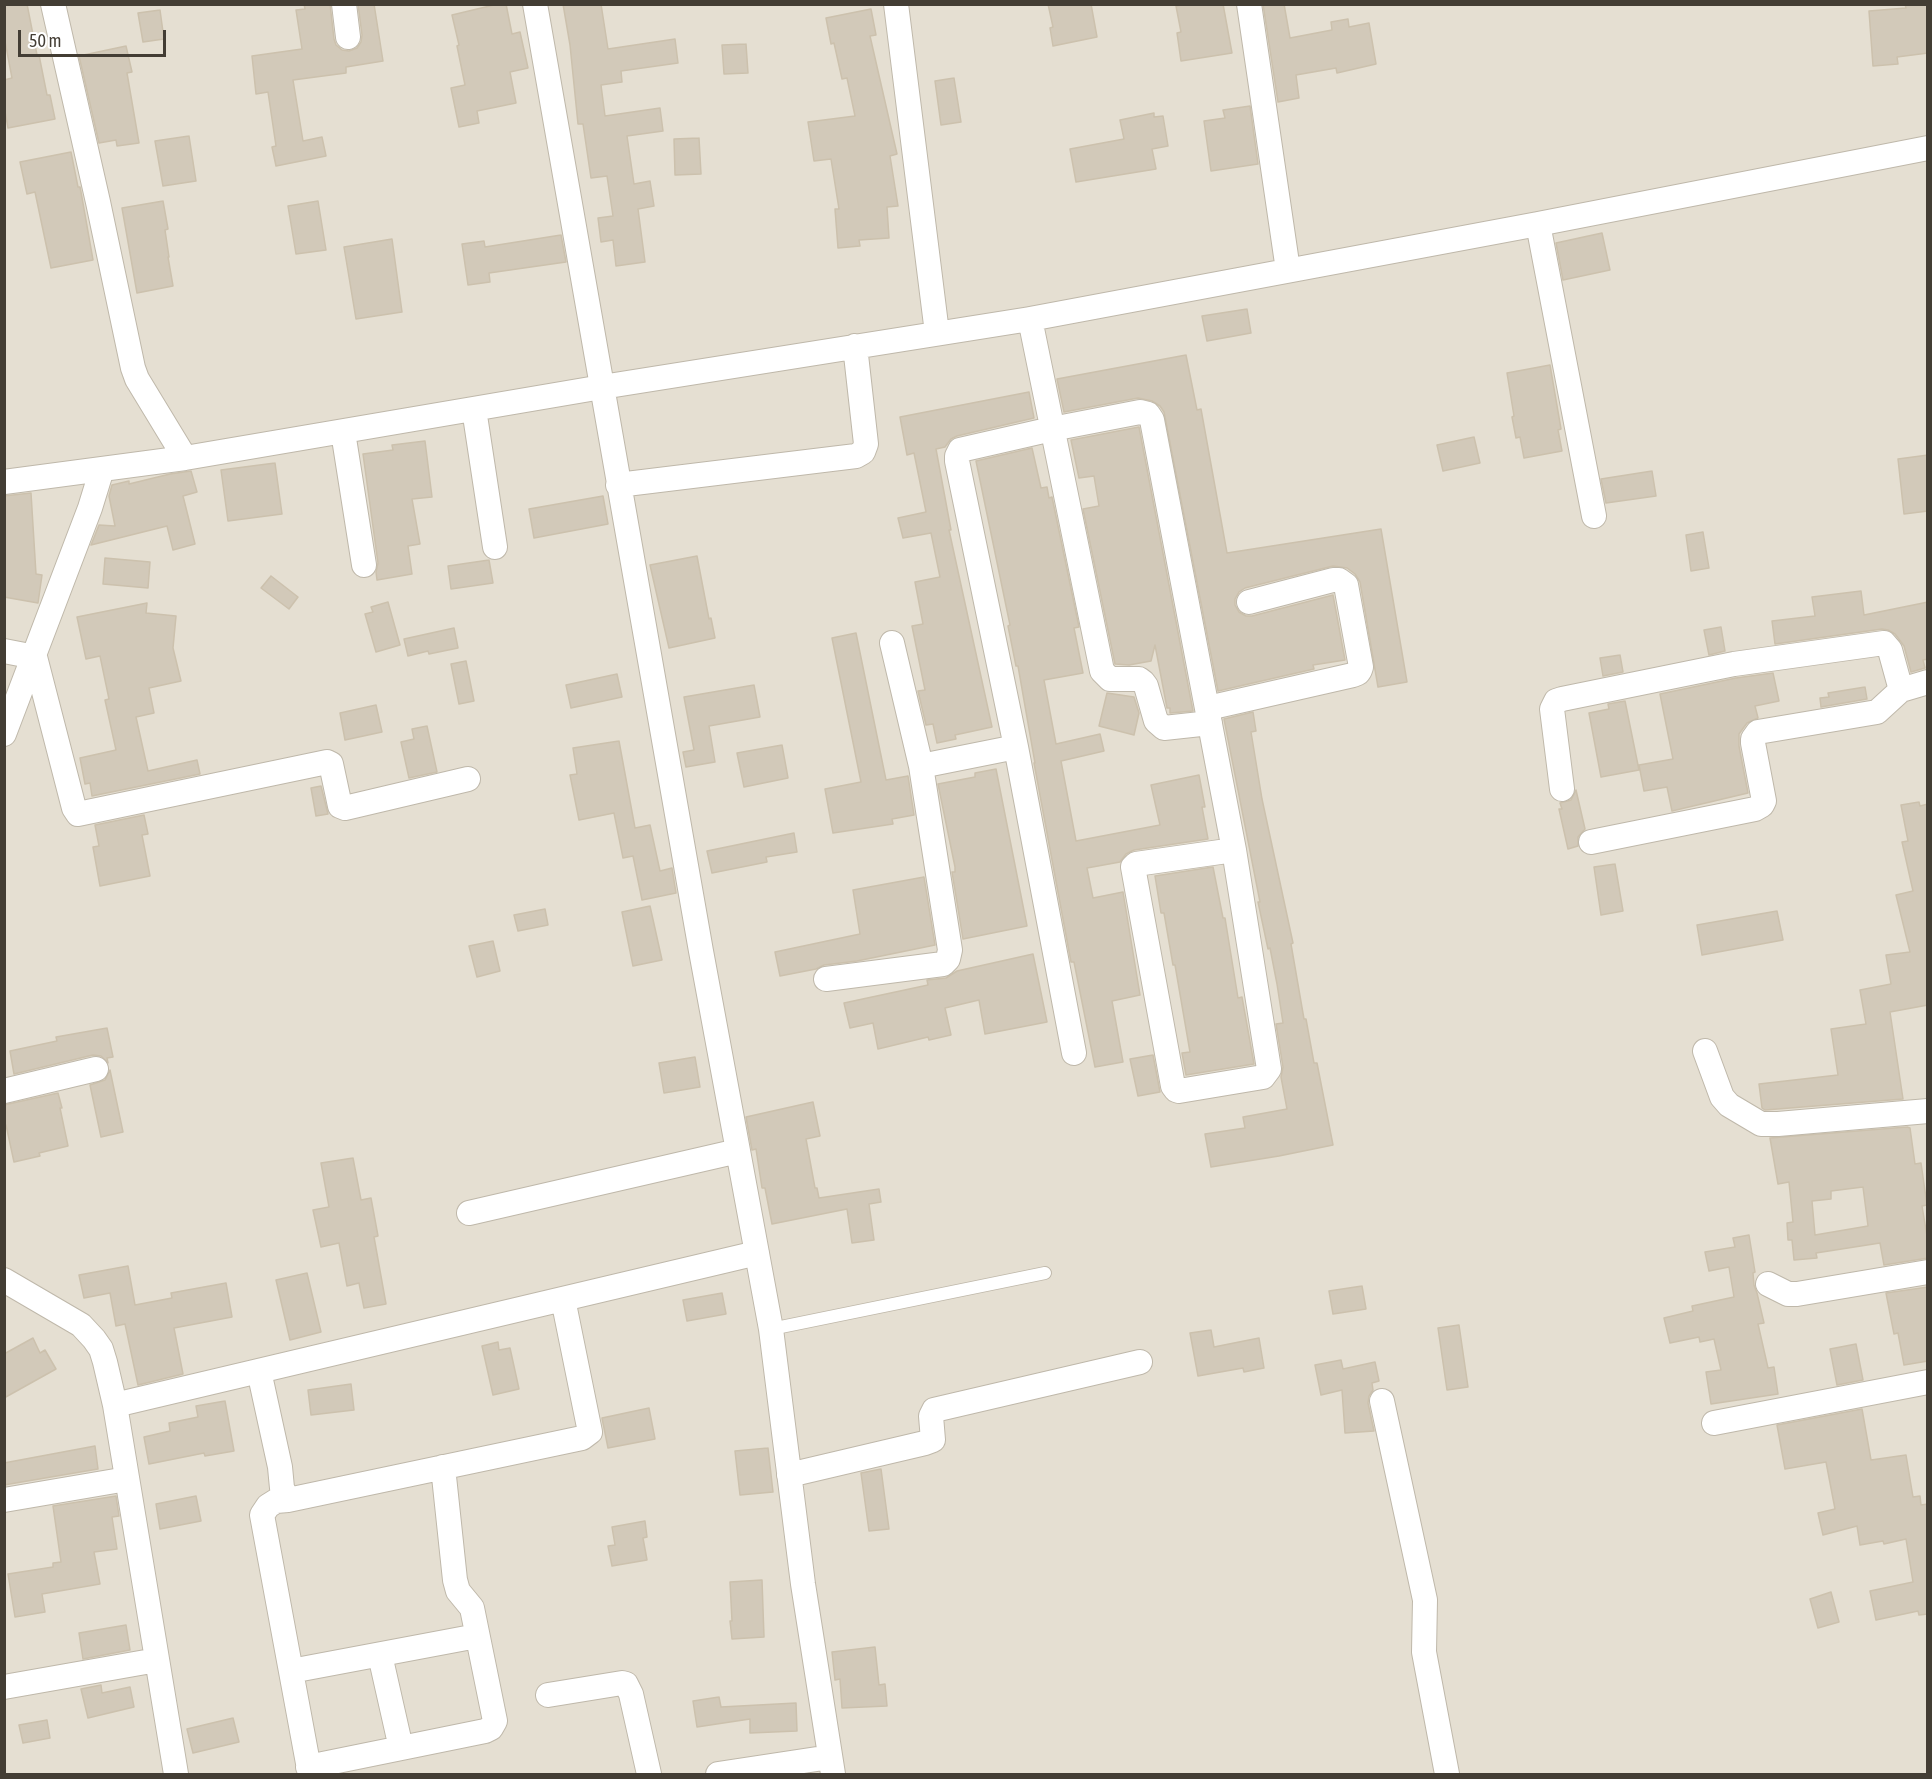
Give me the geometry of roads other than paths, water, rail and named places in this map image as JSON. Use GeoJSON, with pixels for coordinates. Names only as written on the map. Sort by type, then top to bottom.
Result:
{"type":"FeatureCollection","features":[{"type":"Feature","properties":{"kind":"street"},"geometry":{"type":"LineString","coordinates":[[53,4],[133,368],[137,379],[185,458]]}},
{"type":"Feature","properties":{"kind":"street"},"geometry":{"type":"LineString","coordinates":[[344,4],[348,37]]}},
{"type":"Feature","properties":{"kind":"street"},"geometry":{"type":"LineString","coordinates":[[535,4],[696,928],[771,1329],[803,1584],[831,1766],[718,1774]]}},
{"type":"Feature","properties":{"kind":"street"},"geometry":{"type":"LineString","coordinates":[[896,4],[937,333]]}},
{"type":"Feature","properties":{"kind":"street"},"geometry":{"type":"LineString","coordinates":[[1248,4],[1288,270]]}},
{"type":"Feature","properties":{"kind":"street"},"geometry":{"type":"LineString","coordinates":[[4,482],[185,458],[602,387],[1030,319],[1928,148]]}},
{"type":"Feature","properties":{"kind":"street"},"geometry":{"type":"LineString","coordinates":[[1538,224],[1594,516]]}},
{"type":"Feature","properties":{"kind":"street"},"geometry":{"type":"LineString","coordinates":[[1030,319],[1102,671],[1110,679],[1139,679],[1143,682],[1156,721],[1164,728],[1353,675],[1360,670],[1346,585],[1339,580],[1249,602]]}},
{"type":"Feature","properties":{"kind":"street"},"geometry":{"type":"LineString","coordinates":[[618,485],[856,456],[863,452],[866,444],[855,346]]}},
{"type":"Feature","properties":{"kind":"street"},"geometry":{"type":"LineString","coordinates":[[474,409],[495,547]]}},
{"type":"Feature","properties":{"kind":"street"},"geometry":{"type":"LineString","coordinates":[[1074,1053],[1016,747],[957,456],[960,450],[1140,412],[1148,414],[1152,420],[1234,850],[1269,1069],[1263,1077],[1182,1091],[1176,1090],[1173,1086],[1133,867],[1136,864],[1234,850]]}},
{"type":"Feature","properties":{"kind":"street"},"geometry":{"type":"LineString","coordinates":[[343,432],[364,565]]}},
{"type":"Feature","properties":{"kind":"street"},"geometry":{"type":"LineString","coordinates":[[4,734],[35,657],[102,469]]}},
{"type":"Feature","properties":{"kind":"street"},"geometry":{"type":"LineString","coordinates":[[826,979],[943,964],[948,959],[950,950],[921,766],[892,643]]}},
{"type":"Feature","properties":{"kind":"street"},"geometry":{"type":"LineString","coordinates":[[1562,789],[1552,709],[1556,701],[1562,699],[1734,664],[1884,643],[1890,650],[1901,690]]}},
{"type":"Feature","properties":{"kind":"street"},"geometry":{"type":"LineString","coordinates":[[4,651],[35,657]]}},
{"type":"Feature","properties":{"kind":"street"},"geometry":{"type":"LineString","coordinates":[[35,657],[74,808],[78,814],[327,762],[331,764],[339,804],[342,808],[468,779]]}},
{"type":"Feature","properties":{"kind":"street"},"geometry":{"type":"LineString","coordinates":[[1591,842],[1755,809],[1764,801],[1753,743],[1758,732],[1877,712],[1901,690],[1928,682]]}},
{"type":"Feature","properties":{"kind":"street"},"geometry":{"type":"LineString","coordinates":[[921,766],[1016,747]]}},
{"type":"Feature","properties":{"kind":"street"},"geometry":{"type":"LineString","coordinates":[[1706,1051],[1722,1097],[1734,1108],[1761,1124],[1928,1111]]}},
{"type":"Feature","properties":{"kind":"street"},"geometry":{"type":"LineString","coordinates":[[4,1091],[96,1069]]}},
{"type":"Feature","properties":{"kind":"street"},"geometry":{"type":"LineString","coordinates":[[469,1213],[738,1151]]}},
{"type":"Feature","properties":{"kind":"street"},"geometry":{"type":"LineString","coordinates":[[115,1405],[757,1253]]}},
{"type":"Feature","properties":{"kind":"street"},"geometry":{"type":"LineString","coordinates":[[1768,1284],[1788,1294],[1797,1294],[1928,1272]]}},
{"type":"Feature","properties":{"kind":"street"},"geometry":{"type":"LineString","coordinates":[[4,1280],[81,1325],[94,1339],[105,1362],[115,1405],[176,1774]]}},
{"type":"Feature","properties":{"kind":"street"},"geometry":{"type":"LineString","coordinates":[[443,1467],[455,1580],[458,1592],[472,1608],[495,1721],[491,1728],[485,1731],[401,1748],[309,1771],[262,1515],[268,1506],[276,1501],[308,1497],[443,1467],[582,1438],[590,1432],[563,1299]]}},
{"type":"Feature","properties":{"kind":"street"},"geometry":{"type":"LineString","coordinates":[[789,1475],[933,1440],[931,1416],[934,1410],[1140,1362]]}},
{"type":"Feature","properties":{"kind":"street"},"geometry":{"type":"LineString","coordinates":[[258,1371],[280,1467],[282,1488],[288,1500]]}},
{"type":"Feature","properties":{"kind":"street"},"geometry":{"type":"LineString","coordinates":[[1714,1423],[1928,1382]]}},
{"type":"Feature","properties":{"kind":"street"},"geometry":{"type":"LineString","coordinates":[[1382,1401],[1425,1610],[1424,1652],[1447,1774]]}},
{"type":"Feature","properties":{"kind":"street"},"geometry":{"type":"LineString","coordinates":[[4,1500],[127,1479]]}},
{"type":"Feature","properties":{"kind":"street"},"geometry":{"type":"LineString","coordinates":[[291,1671],[477,1636]]}},
{"type":"Feature","properties":{"kind":"street"},"geometry":{"type":"LineString","coordinates":[[380,1655],[401,1748]]}},
{"type":"Feature","properties":{"kind":"street"},"geometry":{"type":"LineString","coordinates":[[4,1687],[157,1660]]}},
{"type":"Feature","properties":{"kind":"street"},"geometry":{"type":"LineString","coordinates":[[548,1695],[626,1684],[631,1694],[649,1774]]}},
{"type":"Feature","properties":{"kind":"lane"},"geometry":{"type":"LineString","coordinates":[[771,1329],[1045,1273]]}}]}
